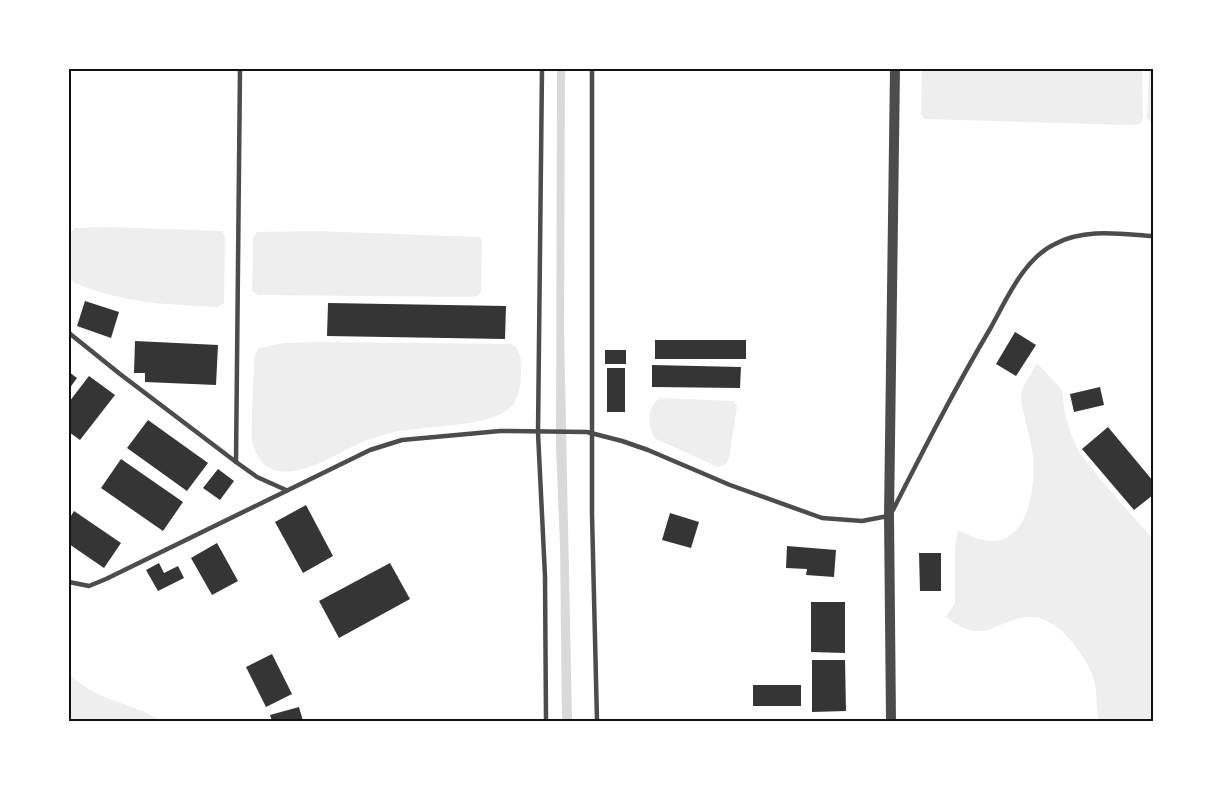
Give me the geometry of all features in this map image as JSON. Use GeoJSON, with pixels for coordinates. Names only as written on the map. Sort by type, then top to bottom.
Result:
{"type":"FeatureCollection","features":[{"type":"Feature","properties":{"kind":"street"},"geometry":{"type":"LineString","coordinates":[[891,721],[889,516],[895,69]]}},
{"type":"Feature","properties":{"kind":"lane"},"geometry":{"type":"LineString","coordinates":[[236,462],[240,69]]}},
{"type":"Feature","properties":{"kind":"lane"},"geometry":{"type":"LineString","coordinates":[[542,69],[538,433],[544,576],[546,721]]}},
{"type":"Feature","properties":{"kind":"lane"},"geometry":{"type":"LineString","coordinates":[[592,69],[592,514],[597,721]]}},
{"type":"Feature","properties":{"kind":"lane"},"geometry":{"type":"LineString","coordinates":[[69,582],[89,586],[106,579],[370,450],[402,440],[500,431],[587,432],[648,450],[730,486],[822,518],[862,522],[889,516],[968,367],[1017,283],[1034,259],[1052,245],[1072,236],[1097,233],[1153,236]]}},
{"type":"Feature","properties":{"kind":"lane"},"geometry":{"type":"LineString","coordinates":[[69,333],[236,462],[257,477],[286,490]]}},
{"type":"Feature","properties":{"kind":"shaded area"},"geometry":{"type":"Polygon","coordinates":[[[557,69],[565,69],[564,330],[572,721],[562,721],[560,545],[556,447],[557,69]]]}},
{"type":"Feature","properties":{"kind":"shaded area"},"geometry":{"type":"Polygon","coordinates":[[[922,69],[1142,69],[1143,117],[1140,124],[1132,125],[925,119],[921,114],[922,69]]]}},
{"type":"Feature","properties":{"kind":"shaded area"},"geometry":{"type":"Polygon","coordinates":[[[1149,69],[1153,69],[1153,124],[1147,118],[1149,69]]]}},
{"type":"Feature","properties":{"kind":"shaded area"},"geometry":{"type":"Polygon","coordinates":[[[75,228],[222,231],[225,236],[224,303],[218,307],[145,302],[111,295],[75,283],[69,278],[69,234],[75,228]]]}},
{"type":"Feature","properties":{"kind":"shaded area"},"geometry":{"type":"Polygon","coordinates":[[[315,231],[480,237],[482,241],[481,292],[478,296],[469,297],[258,295],[252,291],[253,238],[257,232],[315,231]]]}},
{"type":"Feature","properties":{"kind":"shaded area"},"geometry":{"type":"Polygon","coordinates":[[[284,343],[512,344],[518,350],[521,360],[519,392],[514,403],[504,412],[490,418],[454,425],[398,431],[361,443],[312,466],[287,472],[275,470],[261,461],[252,442],[255,355],[259,348],[284,343]]]}},
{"type":"Feature","properties":{"kind":"shaded area"},"geometry":{"type":"Polygon","coordinates":[[[1037,363],[1062,390],[1065,414],[1079,452],[1153,539],[1153,721],[1099,721],[1095,685],[1085,660],[1069,638],[1049,622],[1028,617],[980,631],[959,626],[946,617],[955,603],[955,547],[958,530],[982,540],[1000,540],[1015,531],[1027,511],[1033,485],[1033,460],[1021,396],[1037,363]]]}},
{"type":"Feature","properties":{"kind":"shaded area"},"geometry":{"type":"Polygon","coordinates":[[[661,398],[733,401],[737,406],[729,458],[725,465],[718,467],[656,439],[649,423],[649,417],[653,405],[661,398]]]}},
{"type":"Feature","properties":{"kind":"shaded area"},"geometry":{"type":"Polygon","coordinates":[[[69,674],[91,691],[161,721],[69,721],[69,674]]]}},
{"type":"Feature","properties":{"kind":"building"},"geometry":{"type":"Polygon","coordinates":[[[85,301],[119,312],[111,338],[77,326],[85,301]]]}},
{"type":"Feature","properties":{"kind":"building"},"geometry":{"type":"Polygon","coordinates":[[[328,303],[506,306],[505,339],[327,336],[328,303]]]}},
{"type":"Feature","properties":{"kind":"building"},"geometry":{"type":"Polygon","coordinates":[[[1015,332],[1036,345],[1016,376],[996,364],[1015,332]]]}},
{"type":"Feature","properties":{"kind":"building"},"geometry":{"type":"Polygon","coordinates":[[[655,340],[746,340],[746,359],[655,359],[655,340]]]}},
{"type":"Feature","properties":{"kind":"building"},"geometry":{"type":"Polygon","coordinates":[[[135,341],[218,345],[216,385],[145,382],[145,373],[134,373],[135,341]]]}},
{"type":"Feature","properties":{"kind":"building"},"geometry":{"type":"Polygon","coordinates":[[[605,350],[626,350],[626,364],[605,364],[605,350]]]}},
{"type":"Feature","properties":{"kind":"building"},"geometry":{"type":"Polygon","coordinates":[[[652,365],[741,367],[740,388],[652,387],[652,365]]]}},
{"type":"Feature","properties":{"kind":"building"},"geometry":{"type":"Polygon","coordinates":[[[607,368],[625,368],[625,412],[607,412],[607,368]]]}},
{"type":"Feature","properties":{"kind":"building"},"geometry":{"type":"Polygon","coordinates":[[[69,372],[77,378],[69,389],[69,372]]]}},
{"type":"Feature","properties":{"kind":"building"},"geometry":{"type":"Polygon","coordinates":[[[89,376],[115,395],[80,440],[69,432],[69,402],[89,376]]]}},
{"type":"Feature","properties":{"kind":"building"},"geometry":{"type":"Polygon","coordinates":[[[1100,387],[1104,405],[1074,412],[1070,394],[1100,387]]]}},
{"type":"Feature","properties":{"kind":"building"},"geometry":{"type":"Polygon","coordinates":[[[148,420],[208,463],[187,491],[127,448],[148,420]]]}},
{"type":"Feature","properties":{"kind":"building"},"geometry":{"type":"Polygon","coordinates":[[[1108,427],[1153,481],[1153,495],[1134,510],[1082,449],[1108,427]]]}},
{"type":"Feature","properties":{"kind":"building"},"geometry":{"type":"Polygon","coordinates":[[[121,459],[183,502],[163,531],[101,488],[121,459]]]}},
{"type":"Feature","properties":{"kind":"building"},"geometry":{"type":"Polygon","coordinates":[[[218,469],[234,481],[220,500],[203,488],[218,469]]]}},
{"type":"Feature","properties":{"kind":"building"},"geometry":{"type":"Polygon","coordinates":[[[306,505],[333,556],[303,573],[275,522],[306,505]]]}},
{"type":"Feature","properties":{"kind":"building"},"geometry":{"type":"Polygon","coordinates":[[[74,511],[121,543],[104,568],[69,544],[69,519],[74,511]]]}},
{"type":"Feature","properties":{"kind":"building"},"geometry":{"type":"Polygon","coordinates":[[[670,513],[699,522],[691,548],[662,540],[670,513]]]}},
{"type":"Feature","properties":{"kind":"building"},"geometry":{"type":"Polygon","coordinates":[[[217,543],[238,581],[212,595],[191,558],[217,543]]]}},
{"type":"Feature","properties":{"kind":"building"},"geometry":{"type":"Polygon","coordinates":[[[787,546],[836,550],[834,577],[806,575],[807,569],[786,568],[787,546]]]}},
{"type":"Feature","properties":{"kind":"building"},"geometry":{"type":"Polygon","coordinates":[[[919,553],[941,553],[941,591],[920,591],[919,553]]]}},
{"type":"Feature","properties":{"kind":"building"},"geometry":{"type":"Polygon","coordinates":[[[159,563],[164,573],[178,566],[184,578],[158,591],[146,570],[159,563]]]}},
{"type":"Feature","properties":{"kind":"building"},"geometry":{"type":"Polygon","coordinates":[[[390,563],[410,599],[339,638],[319,601],[390,563]]]}},
{"type":"Feature","properties":{"kind":"building"},"geometry":{"type":"Polygon","coordinates":[[[811,602],[845,602],[845,653],[811,652],[811,602]]]}},
{"type":"Feature","properties":{"kind":"building"},"geometry":{"type":"Polygon","coordinates":[[[272,654],[292,694],[266,707],[246,667],[272,654]]]}},
{"type":"Feature","properties":{"kind":"building"},"geometry":{"type":"Polygon","coordinates":[[[812,660],[845,660],[846,711],[812,712],[812,660]]]}},
{"type":"Feature","properties":{"kind":"building"},"geometry":{"type":"Polygon","coordinates":[[[753,685],[801,685],[801,706],[753,706],[753,685]]]}},
{"type":"Feature","properties":{"kind":"building"},"geometry":{"type":"Polygon","coordinates":[[[299,707],[303,721],[272,721],[270,715],[299,707]]]}}]}
